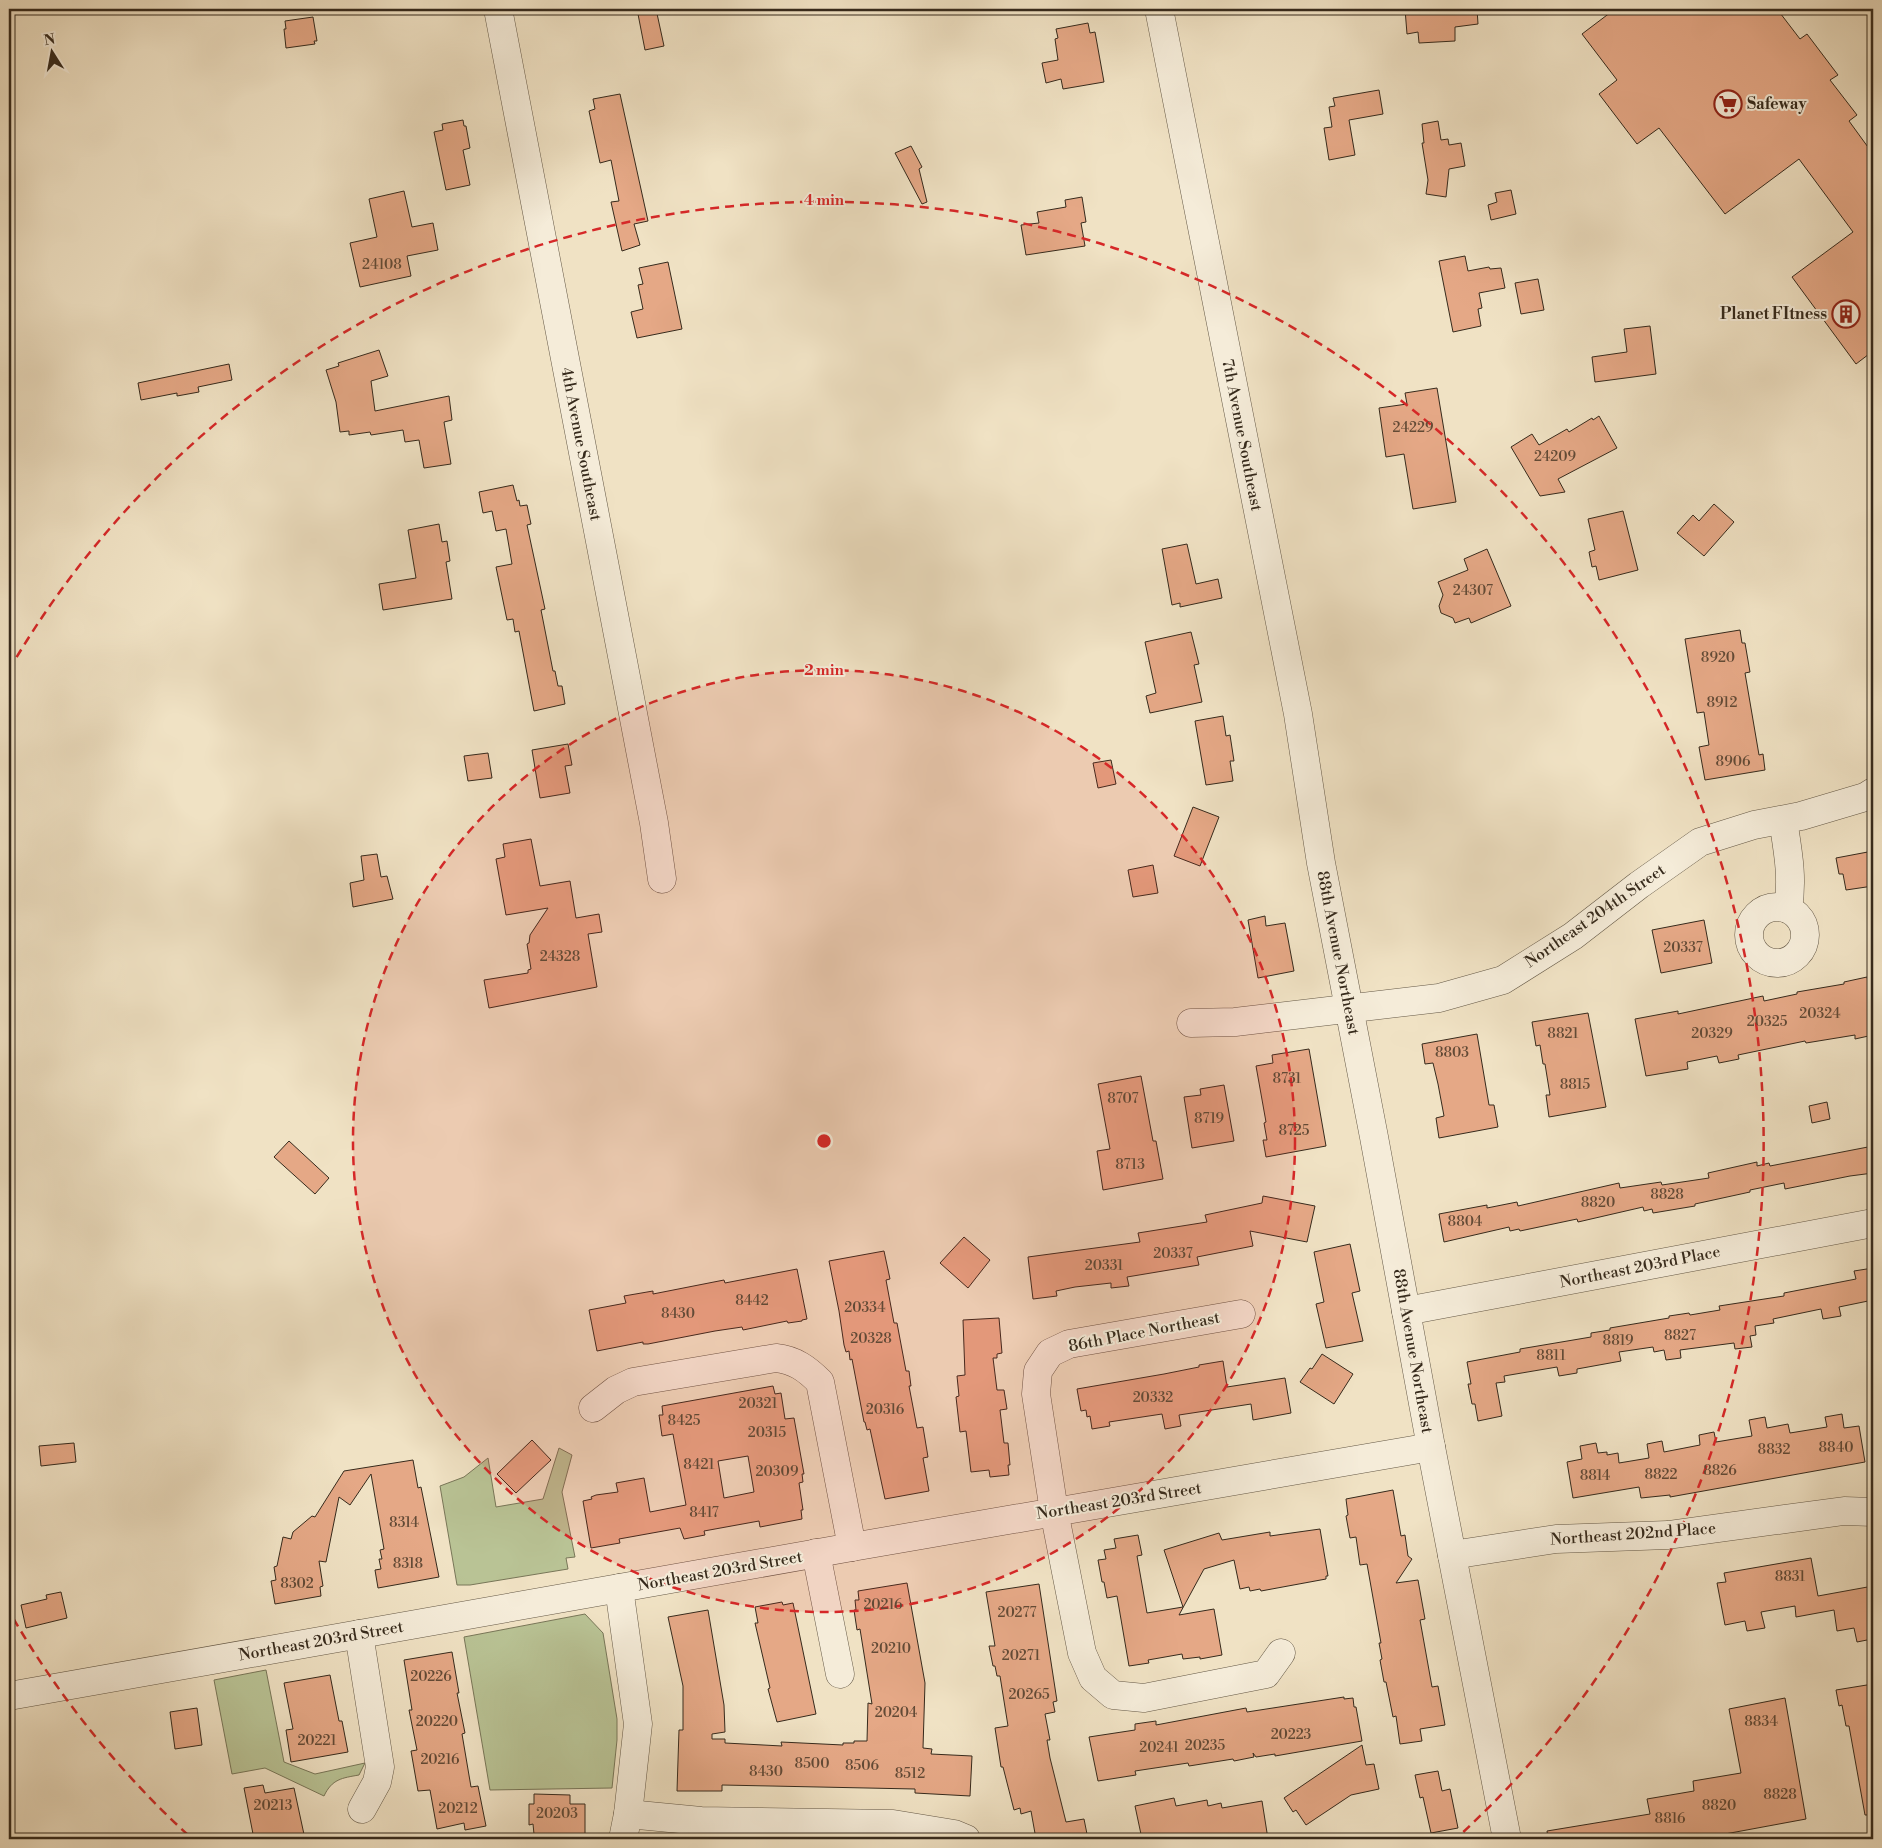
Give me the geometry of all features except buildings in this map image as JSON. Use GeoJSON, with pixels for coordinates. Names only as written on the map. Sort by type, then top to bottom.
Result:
{"type":"FeatureCollection","features":[{"type":"Feature","properties":{"kind":"street","name":"4th Avenue Southeast"},"geometry":{"type":"LineString","coordinates":[[498,9],[654,824],[662,879]]}},
{"type":"Feature","properties":{"kind":"street","name":"7th Avenue Southeast"},"geometry":{"type":"LineString","coordinates":[[1159,9],[1298,714],[1321,863]]}},
{"type":"Feature","properties":{"kind":"street","name":"Northeast 204th Street"},"geometry":{"type":"LineString","coordinates":[[1191,1023],[1235,1022],[1439,998],[1503,980],[1573,936],[1638,885],[1700,842],[1754,825],[1783,820],[1865,797],[1873,792]]}},
{"type":"Feature","properties":{"kind":"street"},"geometry":{"type":"LineString","coordinates":[[1783,820],[1791,869],[1788,909]]}},
{"type":"Feature","properties":{"kind":"street","name":"88th Avenue Northeast"},"geometry":{"type":"LineString","coordinates":[[1321,863],[1507,1839]]}},
{"type":"Feature","properties":{"kind":"street","name":"Northeast 203rd Place"},"geometry":{"type":"LineString","coordinates":[[1406,1311],[1873,1223]]}},
{"type":"Feature","properties":{"kind":"street","name":"86th Place Northeast"},"geometry":{"type":"LineString","coordinates":[[1241,1314],[1069,1344],[1050,1353],[1038,1371],[1036,1394],[1054,1512],[1082,1653],[1093,1678],[1114,1695],[1144,1698],[1266,1674],[1281,1653]]}},
{"type":"Feature","properties":{"kind":"street"},"geometry":{"type":"LineString","coordinates":[[593,1408],[616,1390],[633,1382],[776,1358],[787,1359],[798,1364],[820,1382],[852,1546]]}},
{"type":"Feature","properties":{"kind":"street","name":"Northeast 203rd Street"},"geometry":{"type":"LineString","coordinates":[[9,1696],[852,1546],[1431,1447]]}},
{"type":"Feature","properties":{"kind":"street","name":"Northeast 202nd Place"},"geometry":{"type":"LineString","coordinates":[[1452,1555],[1556,1539],[1668,1535],[1844,1511],[1873,1512]]}},
{"type":"Feature","properties":{"kind":"street"},"geometry":{"type":"LineString","coordinates":[[816,1553],[840,1674]]}},
{"type":"Feature","properties":{"kind":"street"},"geometry":{"type":"LineString","coordinates":[[619,1588],[638,1724],[626,1827],[701,1821],[792,1831],[893,1824],[954,1834],[966,1839]]}},
{"type":"Feature","properties":{"kind":"street"},"geometry":{"type":"LineString","coordinates":[[359,1634],[380,1767],[377,1782],[362,1809]]}},
{"type":"Feature","properties":{"kind":"green space"},"geometry":{"type":"Polygon","coordinates":[[[559,1448],[572,1455],[562,1492],[575,1557],[566,1558],[568,1569],[470,1585],[457,1585],[440,1486],[464,1477],[488,1458],[496,1507],[543,1499],[559,1448]]]}},
{"type":"Feature","properties":{"kind":"green space"},"geometry":{"type":"Polygon","coordinates":[[[585,1614],[603,1633],[617,1719],[617,1740],[612,1788],[490,1790],[464,1637],[585,1614]]]}},
{"type":"Feature","properties":{"kind":"green space"},"geometry":{"type":"Polygon","coordinates":[[[266,1670],[284,1762],[315,1774],[365,1763],[359,1775],[338,1780],[330,1786],[324,1796],[265,1768],[232,1774],[214,1680],[266,1670]]]}},
{"type":"Feature","properties":{"kind":"place","name":"Safeway"},"geometry":{"type":"Point","coordinates":[1728,104]}},
{"type":"Feature","properties":{"kind":"place","name":"Planet FItness"},"geometry":{"type":"Point","coordinates":[1846,314]}}]}
